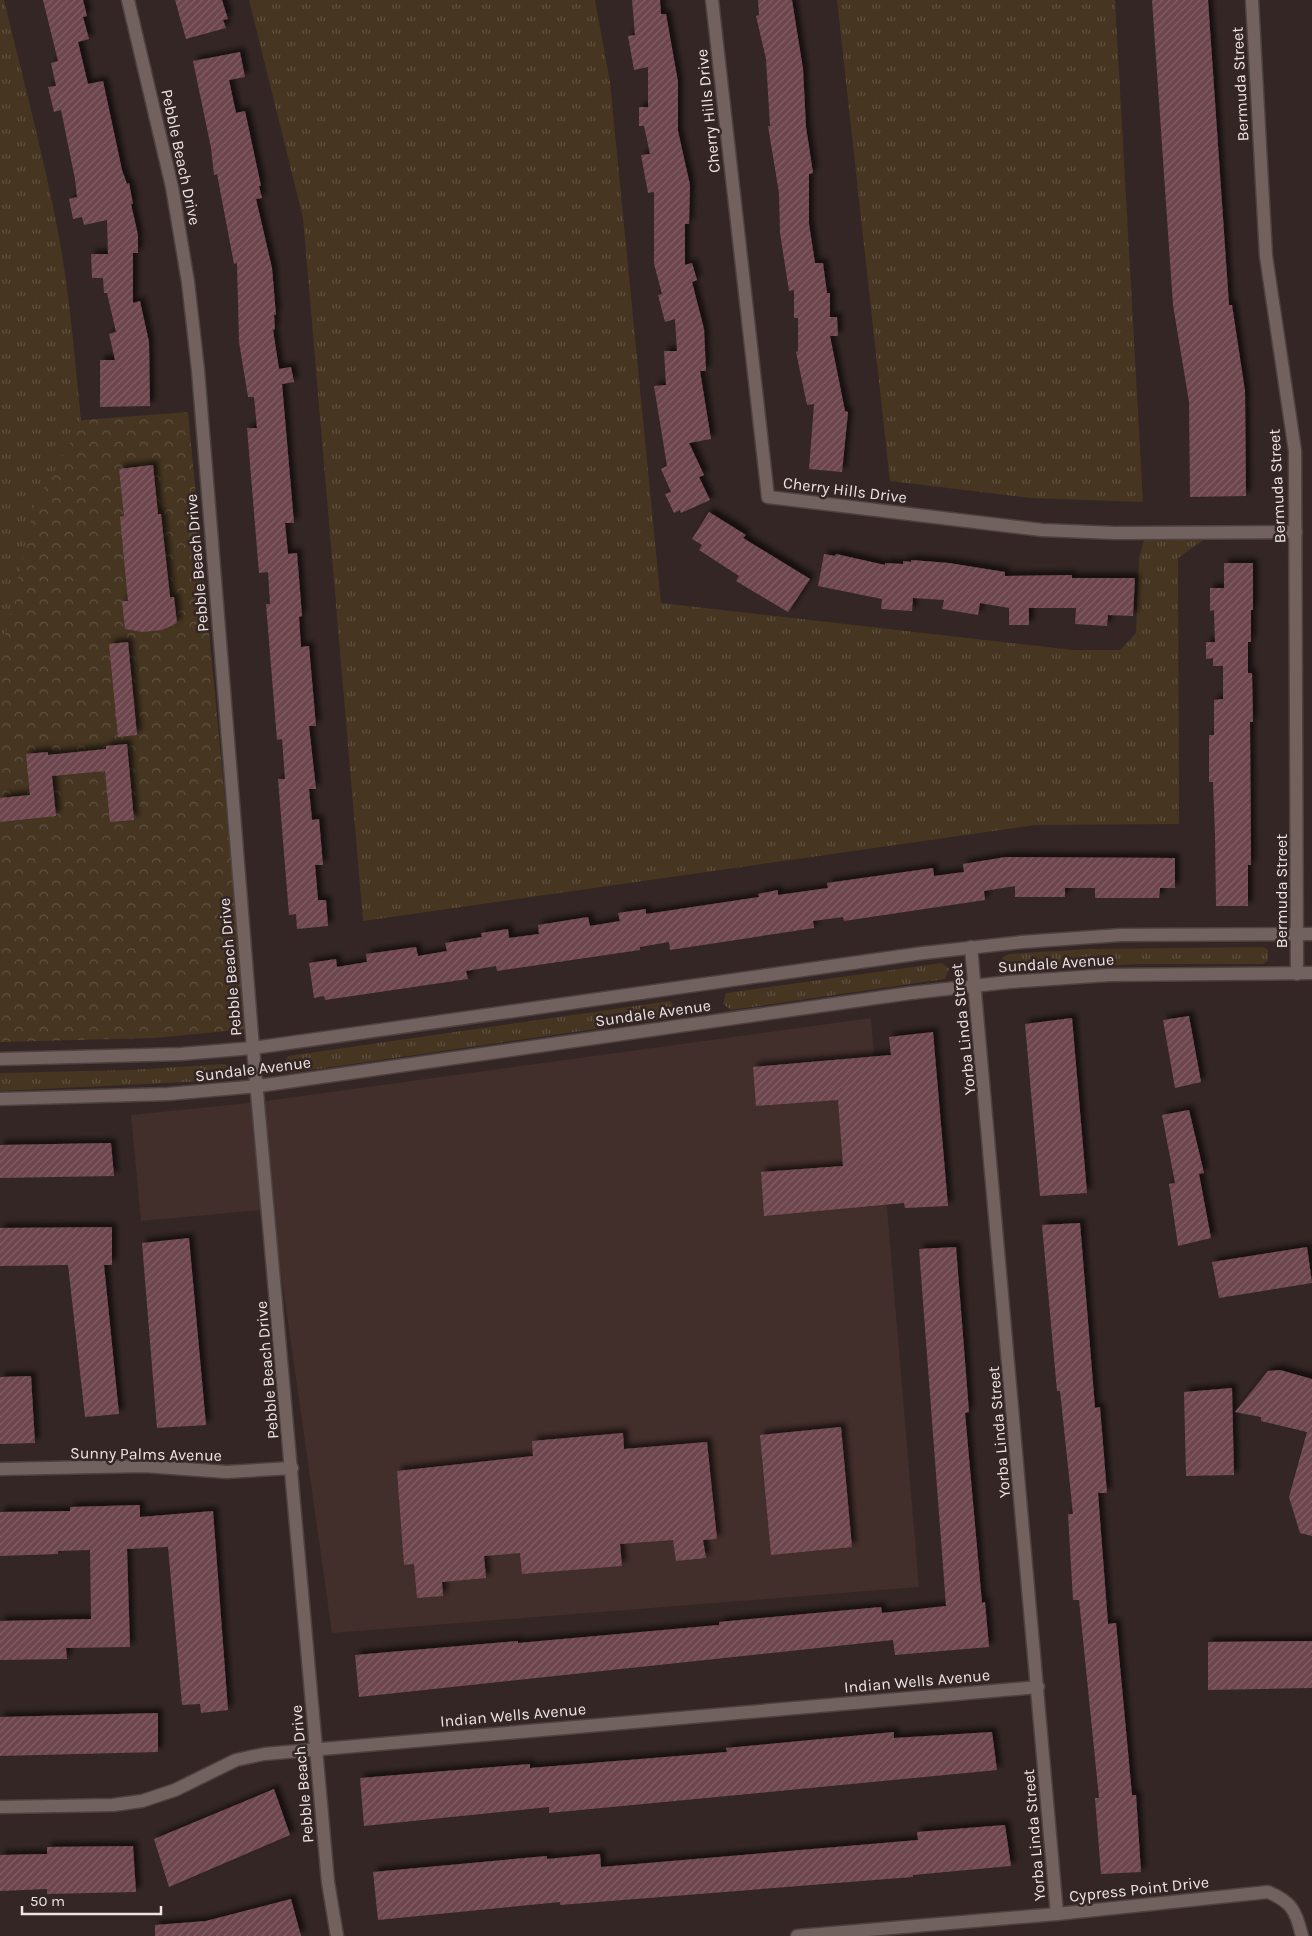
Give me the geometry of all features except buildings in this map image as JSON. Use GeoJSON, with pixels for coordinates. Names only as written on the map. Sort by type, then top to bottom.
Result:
{"type":"FeatureCollection","features":[{"type":"Feature","properties":{"kind":"street","name":"Pebble Beach Drive"},"geometry":{"type":"LineString","coordinates":[[128,0],[172,187],[188,282],[199,380],[253,1048],[258,1086],[328,1882],[337,1936]]}},
{"type":"Feature","properties":{"kind":"street","name":"Cherry Hills Drive"},"geometry":{"type":"LineString","coordinates":[[712,0],[768,497],[1042,530],[1115,533],[1296,532]]}},
{"type":"Feature","properties":{"kind":"street","name":"Bermuda Street"},"geometry":{"type":"LineString","coordinates":[[1252,0],[1266,256],[1295,451],[1297,974]]}},
{"type":"Feature","properties":{"kind":"street","name":"Sundale Avenue"},"geometry":{"type":"LineString","coordinates":[[0,1059],[181,1054],[253,1048],[971,947],[1121,935],[1312,934]]}},
{"type":"Feature","properties":{"kind":"street","name":"Yorba Linda Street"},"geometry":{"type":"LineString","coordinates":[[971,947],[976,985],[1057,1914]]}},
{"type":"Feature","properties":{"kind":"street","name":"Sundale Avenue"},"geometry":{"type":"LineString","coordinates":[[0,1099],[168,1094],[258,1086],[976,985],[1109,975],[1312,974]]}},
{"type":"Feature","properties":{"kind":"street","name":"Sunny Palms Avenue"},"geometry":{"type":"LineString","coordinates":[[0,1469],[144,1466],[227,1472],[292,1468]]}},
{"type":"Feature","properties":{"kind":"street","name":"Indian Wells Avenue"},"geometry":{"type":"LineString","coordinates":[[0,1807],[113,1804],[142,1800],[174,1790],[236,1760],[264,1754],[1038,1687]]}},
{"type":"Feature","properties":{"kind":"street","name":"Cypress Point Drive"},"geometry":{"type":"LineString","coordinates":[[797,1936],[1057,1914],[1268,1892],[1285,1899],[1297,1914],[1302,1936]]}},
{"type":"Feature","properties":{"kind":"shaded area"},"geometry":{"type":"Polygon","coordinates":[[[871,1018],[919,1587],[332,1633],[272,1209],[141,1221],[131,1115],[258,1102],[871,1018]]]}},
{"type":"Feature","properties":{"kind":"green space"},"geometry":{"type":"Polygon","coordinates":[[[0,0],[4,0],[40,148],[59,237],[69,306],[81,421],[174,416],[0,1039],[0,0]]]}},
{"type":"Feature","properties":{"kind":"green space"},"geometry":{"type":"Polygon","coordinates":[[[249,0],[595,0],[610,82],[661,603],[1073,650],[1120,650],[1136,633],[1139,558],[1146,533],[1215,532],[1178,558],[1179,824],[1035,825],[363,921],[303,218],[249,0]]]}},
{"type":"Feature","properties":{"kind":"green space"},"geometry":{"type":"Polygon","coordinates":[[[837,0],[1115,0],[1143,502],[1030,498],[890,481],[837,0]]]}},
{"type":"Feature","properties":{"kind":"green space"},"geometry":{"type":"Polygon","coordinates":[[[188,412],[247,1029],[155,1038],[0,1042],[0,659],[34,506],[83,420],[188,412]]]}},
{"type":"Feature","properties":{"kind":"green space"},"geometry":{"type":"Polygon","coordinates":[[[1263,947],[1268,950],[1268,961],[1263,964],[1138,964],[1006,972],[999,964],[1003,957],[1009,954],[1089,949],[1263,947]]]}},
{"type":"Feature","properties":{"kind":"green space"},"geometry":{"type":"Polygon","coordinates":[[[942,963],[949,969],[945,979],[731,1010],[723,1004],[726,993],[942,963]]]}},
{"type":"Feature","properties":{"kind":"green space"},"geometry":{"type":"Polygon","coordinates":[[[670,1001],[677,1009],[672,1018],[290,1073],[287,1070],[286,1059],[288,1056],[670,1001]]]}},
{"type":"Feature","properties":{"kind":"green space"},"geometry":{"type":"Polygon","coordinates":[[[224,1064],[229,1066],[231,1071],[226,1080],[0,1091],[0,1073],[131,1070],[224,1064]]]}}]}
